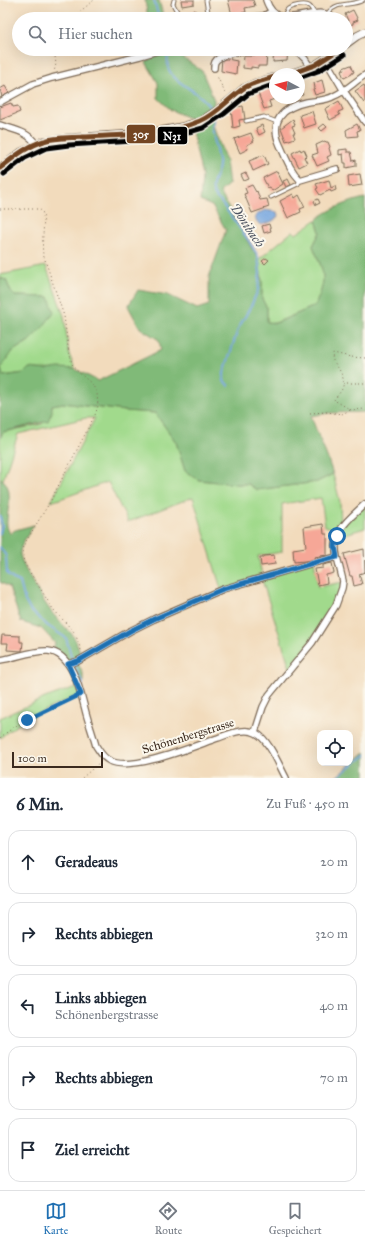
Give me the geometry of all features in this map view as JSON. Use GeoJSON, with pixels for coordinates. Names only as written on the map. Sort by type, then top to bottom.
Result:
{"type":"FeatureCollection","features":[{"type":"Feature","properties":{"kind":"street"},"geometry":{"type":"LineString","coordinates":[[266,0],[272,11]]}},
{"type":"Feature","properties":{"kind":"street"},"geometry":{"type":"LineString","coordinates":[[313,12],[323,12]]}},
{"type":"Feature","properties":{"kind":"street"},"geometry":{"type":"LineString","coordinates":[[353,37],[365,32]]}},
{"type":"Feature","properties":{"kind":"street"},"geometry":{"type":"LineString","coordinates":[[0,102],[33,84],[140,56]]}},
{"type":"Feature","properties":{"kind":"street"},"geometry":{"type":"LineString","coordinates":[[214,68],[215,62],[222,56]]}},
{"type":"Feature","properties":{"kind":"street"},"geometry":{"type":"LineString","coordinates":[[303,56],[310,67]]}},
{"type":"Feature","properties":{"kind":"street"},"geometry":{"type":"LineString","coordinates":[[305,69],[330,56]]}},
{"type":"Feature","properties":{"kind":"street"},"geometry":{"type":"LineString","coordinates":[[325,59],[365,122]]}},
{"type":"Feature","properties":{"kind":"street"},"geometry":{"type":"LineString","coordinates":[[337,169],[300,180],[293,172],[277,137],[275,130],[276,122],[289,108],[307,102],[325,100],[344,91],[365,75]]}},
{"type":"Feature","properties":{"kind":"street"},"geometry":{"type":"LineString","coordinates":[[0,168],[21,152],[44,141],[149,133],[181,128],[201,121],[249,85],[269,79]]}},
{"type":"Feature","properties":{"kind":"street"},"geometry":{"type":"LineString","coordinates":[[0,125],[31,137],[36,144]]}},
{"type":"Feature","properties":{"kind":"street"},"geometry":{"type":"LineString","coordinates":[[286,778],[267,744],[262,737],[255,732],[263,707],[269,695],[312,643],[336,605],[343,581],[335,546],[337,536],[345,524],[365,504]]}},
{"type":"Feature","properties":{"kind":"street"},"geometry":{"type":"LineString","coordinates":[[68,664],[83,659],[130,631],[223,589],[337,557]]}},
{"type":"Feature","properties":{"kind":"street"},"geometry":{"type":"LineString","coordinates":[[0,660],[42,651],[50,651],[58,654],[68,664],[81,694],[96,746],[104,758]]}},
{"type":"Feature","properties":{"kind":"street","name":"Schönenbergstrasse"},"geometry":{"type":"LineString","coordinates":[[104,758],[119,764],[145,761],[233,733],[247,731],[255,732]]}},
{"type":"Feature","properties":{"kind":"lane"},"geometry":{"type":"LineString","coordinates":[[174,0],[173,4],[177,12]]}},
{"type":"Feature","properties":{"kind":"lane"},"geometry":{"type":"LineString","coordinates":[[206,0],[208,12]]}},
{"type":"Feature","properties":{"kind":"lane"},"geometry":{"type":"LineString","coordinates":[[329,12],[336,6],[363,0]]}},
{"type":"Feature","properties":{"kind":"lane"},"geometry":{"type":"LineString","coordinates":[[246,121],[264,117],[276,122]]}},
{"type":"Feature","properties":{"kind":"lane"},"geometry":{"type":"LineString","coordinates":[[271,197],[298,184],[300,180]]}},
{"type":"Feature","properties":{"kind":"path"},"geometry":{"type":"LineString","coordinates":[[79,12],[94,0]]}},
{"type":"Feature","properties":{"kind":"path"},"geometry":{"type":"LineString","coordinates":[[52,78],[56,64],[55,56]]}},
{"type":"Feature","properties":{"kind":"path"},"geometry":{"type":"LineString","coordinates":[[214,68],[223,90],[230,100]]}},
{"type":"Feature","properties":{"kind":"path"},"geometry":{"type":"LineString","coordinates":[[0,209],[38,209],[42,211],[44,217],[42,244],[43,254],[64,316],[69,354],[75,369],[92,384],[97,393],[98,406],[95,415],[50,502],[23,546],[22,551],[24,563],[36,580],[46,600],[75,633],[83,659]]}},
{"type":"Feature","properties":{"kind":"path"},"geometry":{"type":"LineString","coordinates":[[351,410],[334,400],[342,389],[342,372],[332,359],[333,353],[365,358]]}},
{"type":"Feature","properties":{"kind":"path"},"geometry":{"type":"LineString","coordinates":[[342,383],[365,383]]}},
{"type":"Feature","properties":{"kind":"path"},"geometry":{"type":"LineString","coordinates":[[310,413],[327,412],[342,414],[351,410],[365,409]]}},
{"type":"Feature","properties":{"kind":"path"},"geometry":{"type":"LineString","coordinates":[[0,738],[5,733],[27,720],[81,694]]}},
{"type":"Feature","properties":{"kind":"path"},"geometry":{"type":"LineString","coordinates":[[82,778],[104,758]]}},
{"type":"Feature","properties":{"kind":"green space"},"geometry":{"type":"Polygon","coordinates":[[[145,0],[159,0],[162,12],[147,12],[145,0]]]}},
{"type":"Feature","properties":{"kind":"green space"},"geometry":{"type":"Polygon","coordinates":[[[156,56],[181,56],[202,71],[214,100],[213,126],[226,161],[229,184],[220,192],[259,259],[262,282],[262,299],[267,308],[267,322],[276,323],[315,306],[323,281],[322,269],[313,246],[320,232],[316,220],[339,206],[365,198],[365,412],[329,413],[311,416],[333,474],[317,482],[257,490],[248,484],[199,480],[185,471],[176,442],[155,413],[125,411],[63,403],[52,405],[52,412],[48,421],[3,432],[0,438],[0,278],[6,280],[11,292],[15,296],[49,297],[54,312],[43,327],[29,341],[13,351],[1,368],[3,376],[24,373],[29,368],[46,370],[59,368],[75,369],[98,381],[161,350],[159,340],[140,328],[128,306],[138,290],[168,295],[197,309],[209,305],[209,277],[226,230],[212,206],[200,201],[202,176],[189,118],[171,110],[158,98],[158,83],[146,62],[156,56]]]}},
{"type":"Feature","properties":{"kind":"green space"},"geometry":{"type":"Polygon","coordinates":[[[316,220],[320,232],[313,246],[322,269],[323,281],[315,306],[275,323],[267,322],[267,308],[262,299],[262,282],[259,259],[293,231],[296,234],[316,220]]]}},
{"type":"Feature","properties":{"kind":"green space"},"geometry":{"type":"Polygon","coordinates":[[[46,266],[64,316],[69,354],[75,369],[29,368],[24,373],[2,376],[1,368],[13,351],[29,341],[49,297],[15,296],[11,292],[6,280],[0,278],[0,275],[46,266]]]}},
{"type":"Feature","properties":{"kind":"green space"},"geometry":{"type":"Polygon","coordinates":[[[63,403],[125,411],[155,413],[176,442],[185,471],[199,480],[248,484],[257,490],[317,482],[333,474],[340,502],[341,524],[365,503],[365,528],[339,536],[337,530],[325,526],[321,498],[282,504],[282,552],[258,556],[262,575],[314,560],[318,587],[343,582],[343,590],[291,671],[262,580],[222,592],[193,497],[128,522],[108,482],[51,502],[95,418],[86,418],[18,434],[3,480],[0,478],[0,438],[3,432],[42,424],[52,405],[63,403]]]}},
{"type":"Feature","properties":{"kind":"green space"},"geometry":{"type":"Polygon","coordinates":[[[0,478],[8,487],[9,500],[7,525],[10,534],[15,530],[34,525],[22,545],[20,552],[21,557],[28,574],[44,602],[72,634],[76,642],[80,656],[76,660],[83,673],[83,683],[80,686],[59,652],[53,649],[55,643],[41,628],[21,622],[9,587],[0,582],[0,478]]]}},
{"type":"Feature","properties":{"kind":"green space"},"geometry":{"type":"Polygon","coordinates":[[[76,687],[79,695],[28,719],[0,738],[0,718],[45,698],[76,687]]]}},
{"type":"Feature","properties":{"kind":"green space"},"geometry":{"type":"Polygon","coordinates":[[[365,752],[365,778],[335,778],[349,766],[353,766],[353,762],[365,752]]]}},
{"type":"Feature","properties":{"kind":"water"},"geometry":{"type":"Polygon","coordinates":[[[265,210],[277,212],[278,216],[272,221],[260,225],[255,219],[257,214],[265,210]]]}},
{"type":"Feature","properties":{"kind":"building"},"geometry":{"type":"Polygon","coordinates":[[[181,0],[194,0],[194,4],[182,6],[181,0]]]}},
{"type":"Feature","properties":{"kind":"building"},"geometry":{"type":"Polygon","coordinates":[[[228,0],[253,0],[255,6],[245,8],[246,12],[231,12],[228,0]]]}},
{"type":"Feature","properties":{"kind":"building"},"geometry":{"type":"Polygon","coordinates":[[[353,10],[358,20],[353,22],[353,12],[349,12],[353,10]]]}},
{"type":"Feature","properties":{"kind":"building"},"geometry":{"type":"Polygon","coordinates":[[[244,56],[267,56],[266,66],[258,66],[258,68],[251,67],[251,69],[243,68],[244,56]]]}},
{"type":"Feature","properties":{"kind":"building"},"geometry":{"type":"Polygon","coordinates":[[[273,56],[287,56],[287,61],[273,62],[273,56]]]}},
{"type":"Feature","properties":{"kind":"building"},"geometry":{"type":"Polygon","coordinates":[[[222,58],[237,61],[236,74],[221,71],[222,58]]]}},
{"type":"Feature","properties":{"kind":"building"},"geometry":{"type":"Polygon","coordinates":[[[351,65],[354,72],[344,78],[341,71],[344,70],[343,68],[351,65]]]}},
{"type":"Feature","properties":{"kind":"building"},"geometry":{"type":"Polygon","coordinates":[[[322,80],[325,92],[315,95],[313,89],[315,88],[314,83],[322,80]]]}},
{"type":"Feature","properties":{"kind":"building"},"geometry":{"type":"Polygon","coordinates":[[[364,85],[365,102],[364,103],[355,91],[364,85]]]}},
{"type":"Feature","properties":{"kind":"building"},"geometry":{"type":"Polygon","coordinates":[[[5,86],[9,93],[2,97],[0,89],[5,86]]]}},
{"type":"Feature","properties":{"kind":"building"},"geometry":{"type":"Polygon","coordinates":[[[269,90],[269,104],[271,107],[264,109],[258,93],[269,90]]]}},
{"type":"Feature","properties":{"kind":"building"},"geometry":{"type":"Polygon","coordinates":[[[339,101],[343,110],[338,112],[340,115],[330,120],[325,109],[339,101]]]}},
{"type":"Feature","properties":{"kind":"building"},"geometry":{"type":"Polygon","coordinates":[[[11,103],[13,107],[18,106],[20,112],[0,120],[0,107],[11,103]]]}},
{"type":"Feature","properties":{"kind":"building"},"geometry":{"type":"Polygon","coordinates":[[[243,106],[245,119],[239,120],[240,126],[233,128],[231,108],[243,106]]]}},
{"type":"Feature","properties":{"kind":"building"},"geometry":{"type":"Polygon","coordinates":[[[312,111],[316,124],[304,128],[300,115],[312,111]]]}},
{"type":"Feature","properties":{"kind":"building"},"geometry":{"type":"Polygon","coordinates":[[[293,119],[295,125],[292,126],[295,133],[293,133],[295,138],[286,141],[281,128],[293,119]]]}},
{"type":"Feature","properties":{"kind":"building"},"geometry":{"type":"Polygon","coordinates":[[[324,124],[327,127],[322,131],[319,128],[324,124]]]}},
{"type":"Feature","properties":{"kind":"building"},"geometry":{"type":"Polygon","coordinates":[[[357,124],[360,130],[357,131],[358,136],[347,137],[346,130],[357,124]]]}},
{"type":"Feature","properties":{"kind":"building"},"geometry":{"type":"Polygon","coordinates":[[[262,125],[265,132],[259,135],[256,128],[262,125]]]}},
{"type":"Feature","properties":{"kind":"building"},"geometry":{"type":"Polygon","coordinates":[[[251,133],[254,141],[247,145],[248,149],[240,153],[234,139],[251,133]]]}},
{"type":"Feature","properties":{"kind":"building"},"geometry":{"type":"Polygon","coordinates":[[[325,141],[328,142],[331,155],[327,157],[329,161],[317,166],[312,155],[318,153],[316,145],[325,141]]]}},
{"type":"Feature","properties":{"kind":"building"},"geometry":{"type":"Polygon","coordinates":[[[300,149],[301,151],[304,149],[307,156],[304,157],[307,163],[299,167],[292,153],[300,149]]]}},
{"type":"Feature","properties":{"kind":"building"},"geometry":{"type":"Polygon","coordinates":[[[347,149],[347,152],[351,152],[353,161],[356,160],[356,166],[346,168],[343,154],[339,155],[339,150],[347,149]]]}},
{"type":"Feature","properties":{"kind":"building"},"geometry":{"type":"Polygon","coordinates":[[[264,155],[268,164],[253,171],[249,161],[264,155]]]}},
{"type":"Feature","properties":{"kind":"building"},"geometry":{"type":"Polygon","coordinates":[[[277,171],[283,184],[272,191],[270,187],[268,188],[263,178],[277,171]]]}},
{"type":"Feature","properties":{"kind":"building"},"geometry":{"type":"Polygon","coordinates":[[[246,173],[249,179],[244,181],[241,175],[246,173]]]}},
{"type":"Feature","properties":{"kind":"building"},"geometry":{"type":"Polygon","coordinates":[[[360,174],[362,185],[349,187],[348,176],[360,174]]]}},
{"type":"Feature","properties":{"kind":"building"},"geometry":{"type":"Polygon","coordinates":[[[288,179],[291,185],[286,187],[283,181],[288,179]]]}},
{"type":"Feature","properties":{"kind":"building"},"geometry":{"type":"Polygon","coordinates":[[[329,180],[331,188],[335,186],[336,190],[331,192],[330,190],[320,195],[316,189],[318,188],[316,184],[329,180]]]}},
{"type":"Feature","properties":{"kind":"building"},"geometry":{"type":"Polygon","coordinates":[[[252,185],[256,192],[257,191],[260,200],[267,199],[269,207],[252,213],[244,194],[247,193],[245,188],[252,185]]]}},
{"type":"Feature","properties":{"kind":"building"},"geometry":{"type":"Polygon","coordinates":[[[293,194],[295,198],[299,195],[305,207],[300,209],[301,212],[288,218],[280,201],[293,194]]]}},
{"type":"Feature","properties":{"kind":"building"},"geometry":{"type":"Polygon","coordinates":[[[318,199],[320,203],[316,205],[314,201],[318,199]]]}},
{"type":"Feature","properties":{"kind":"building"},"geometry":{"type":"Polygon","coordinates":[[[269,224],[271,231],[264,233],[262,226],[269,224]]]}},
{"type":"Feature","properties":{"kind":"building"},"geometry":{"type":"Polygon","coordinates":[[[266,258],[269,260],[265,264],[262,261],[266,258]]]}},
{"type":"Feature","properties":{"kind":"building"},"geometry":{"type":"Polygon","coordinates":[[[323,524],[324,534],[327,534],[327,555],[314,557],[315,560],[294,562],[293,549],[306,547],[304,527],[323,524]]]}},
{"type":"Feature","properties":{"kind":"building"},"geometry":{"type":"Polygon","coordinates":[[[364,549],[365,572],[359,574],[362,584],[354,586],[344,554],[364,549]]]}},
{"type":"Feature","properties":{"kind":"building"},"geometry":{"type":"Polygon","coordinates":[[[274,555],[275,564],[261,566],[260,558],[263,558],[263,556],[274,555]]]}},
{"type":"Feature","properties":{"kind":"building"},"geometry":{"type":"Polygon","coordinates":[[[332,563],[334,573],[326,575],[327,583],[318,585],[315,569],[323,568],[323,565],[332,563]]]}},
{"type":"Feature","properties":{"kind":"building"},"geometry":{"type":"Polygon","coordinates":[[[2,635],[20,636],[20,642],[23,642],[22,651],[7,650],[8,643],[1,643],[2,635]]]}},
{"type":"Feature","properties":{"kind":"waterway","name":"Dönibach"},"geometry":{"type":"LineString","coordinates":[[154,0],[157,12]]}},
{"type":"Feature","properties":{"kind":"waterway","name":"Dönibach"},"geometry":{"type":"LineString","coordinates":[[168,56],[168,67],[171,73],[176,79],[201,97],[210,109]]}},
{"type":"Feature","properties":{"kind":"waterway","name":"Dönibach"},"geometry":{"type":"LineString","coordinates":[[213,119],[214,123],[212,127],[219,166],[213,184],[213,192],[249,241],[258,256],[260,273],[258,290],[238,329],[224,373],[224,381],[229,386]]}},
{"type":"Feature","properties":{"kind":"waterway"},"geometry":{"type":"LineString","coordinates":[[0,516],[2,525],[0,533]]}},
{"type":"Feature","properties":{"kind":"waterway"},"geometry":{"type":"LineString","coordinates":[[0,547],[6,556],[7,574],[20,582],[25,601],[30,610],[48,626],[66,638],[72,659]]}},
{"type":"Feature","properties":{"kind":"waterway"},"geometry":{"type":"LineString","coordinates":[[75,665],[83,685]]}},
{"type":"Feature","properties":{"kind":"waterway"},"geometry":{"type":"LineString","coordinates":[[336,778],[365,755]]}},
{"type":"Feature","properties":{"kind":"transit line","name":"305"},"geometry":{"type":"LineString","coordinates":[[305,69],[315,65],[329,56]]}},
{"type":"Feature","properties":{"kind":"transit line","name":"N31"},"geometry":{"type":"LineString","coordinates":[[305,76],[318,71],[342,56]]}},
{"type":"Feature","properties":{"kind":"transit line","name":"305"},"geometry":{"type":"LineString","coordinates":[[0,168],[26,149],[38,143],[49,140],[143,134],[172,130],[186,126],[206,118],[238,92],[248,86],[269,78]]}},
{"type":"Feature","properties":{"kind":"transit line","name":"N31"},"geometry":{"type":"LineString","coordinates":[[4,174],[25,158],[46,148],[69,145],[150,140],[182,134],[203,128],[224,114],[248,94],[269,86]]}},
{"type":"Feature","properties":{"kind":"route"},"geometry":{"type":"LineString","coordinates":[[27,720],[81,694],[79,686],[68,664],[83,659],[130,631],[154,619],[223,589],[337,557],[335,542],[337,536]]}}]}
